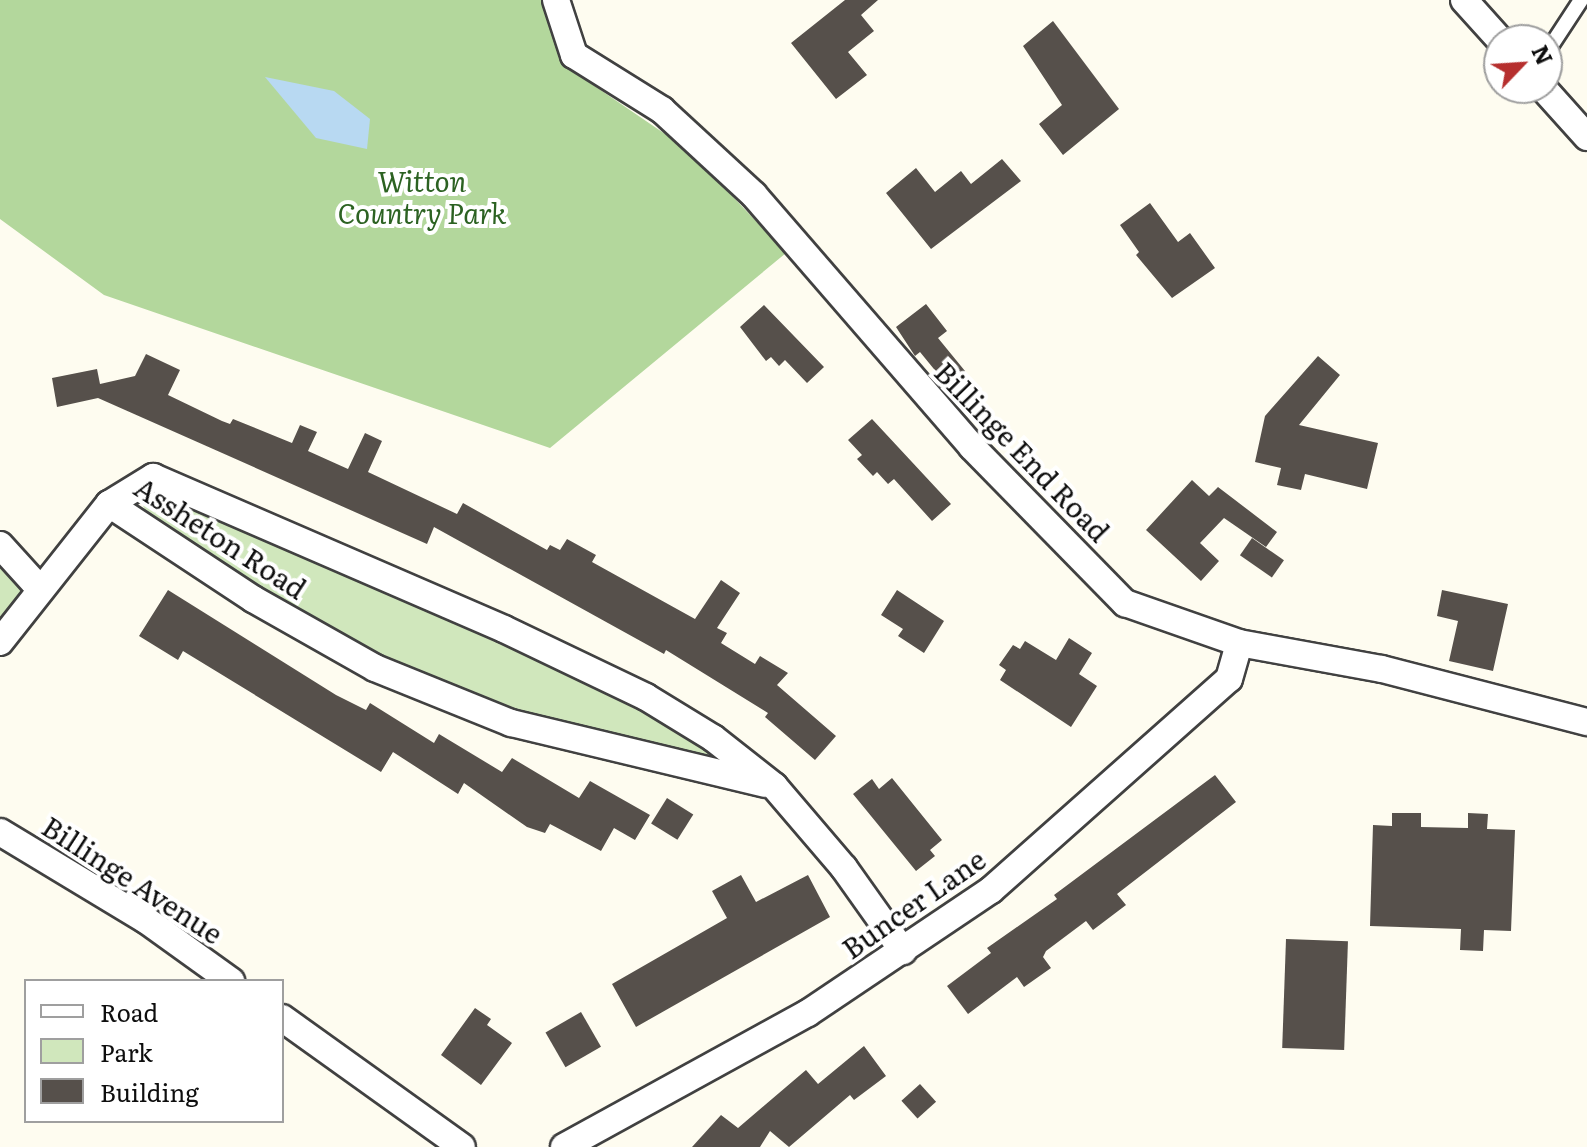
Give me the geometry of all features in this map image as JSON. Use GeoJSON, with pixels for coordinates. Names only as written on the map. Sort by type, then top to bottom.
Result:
{"type":"FeatureCollection","features":[{"type":"Feature","properties":{"kind":"street","name":"Billinge End Road"},"geometry":{"type":"LineString","coordinates":[[556,0],[574,55],[662,110],[754,195],[972,447],[1125,603],[1239,643],[1382,669],[1587,722]]}},
{"type":"Feature","properties":{"kind":"street"},"geometry":{"type":"LineString","coordinates":[[1464,0],[1486,24]]}},
{"type":"Feature","properties":{"kind":"street"},"geometry":{"type":"LineString","coordinates":[[1557,104],[1587,137]]}},
{"type":"Feature","properties":{"kind":"street","name":"Assheton Road"},"geometry":{"type":"LineString","coordinates":[[774,786],[511,723],[375,668],[253,599],[109,504],[153,477],[646,697],[713,738],[774,786],[844,868],[903,951]]}},
{"type":"Feature","properties":{"kind":"street"},"geometry":{"type":"LineString","coordinates":[[0,642],[109,504]]}},
{"type":"Feature","properties":{"kind":"street"},"geometry":{"type":"LineString","coordinates":[[0,545],[40,589]]}},
{"type":"Feature","properties":{"kind":"street","name":"Buncer Lane"},"geometry":{"type":"LineString","coordinates":[[564,1147],[808,1013],[991,890],[1175,731],[1229,679],[1239,643]]}},
{"type":"Feature","properties":{"kind":"street","name":"Billinge Avenue"},"geometry":{"type":"LineString","coordinates":[[0,832],[146,920],[228,979]]}},
{"type":"Feature","properties":{"kind":"street"},"geometry":{"type":"LineString","coordinates":[[284,1019],[462,1147]]}},
{"type":"Feature","properties":{"kind":"lane"},"geometry":{"type":"LineString","coordinates":[[1563,28],[1581,0]]}},
{"type":"Feature","properties":{"kind":"green space","name":"Witton Country Park"},"geometry":{"type":"Polygon","coordinates":[[[0,0],[544,0],[577,74],[690,151],[786,253],[550,448],[104,295],[0,219],[0,0]]]}},
{"type":"Feature","properties":{"kind":"green space"},"geometry":{"type":"Polygon","coordinates":[[[156,494],[409,598],[635,703],[728,761],[727,768],[493,704],[345,638],[151,521],[143,506],[156,494]]]}},
{"type":"Feature","properties":{"kind":"green space"},"geometry":{"type":"Polygon","coordinates":[[[0,546],[40,589],[0,642],[0,546]]]}},
{"type":"Feature","properties":{"kind":"water"},"geometry":{"type":"Polygon","coordinates":[[[265,77],[334,91],[370,119],[367,149],[316,138],[265,77]]]}},
{"type":"Feature","properties":{"kind":"building"},"geometry":{"type":"Polygon","coordinates":[[[845,0],[878,0],[861,15],[874,31],[848,52],[867,75],[836,99],[791,43],[845,0]]]}},
{"type":"Feature","properties":{"kind":"building"},"geometry":{"type":"Polygon","coordinates":[[[1053,21],[1119,109],[1063,155],[1039,124],[1062,105],[1023,46],[1053,21]]]}},
{"type":"Feature","properties":{"kind":"building"},"geometry":{"type":"Polygon","coordinates":[[[1002,159],[1021,181],[931,249],[886,193],[916,168],[935,192],[961,171],[971,184],[1002,159]]]}},
{"type":"Feature","properties":{"kind":"building"},"geometry":{"type":"Polygon","coordinates":[[[1150,203],[1178,242],[1190,233],[1215,268],[1172,298],[1136,255],[1139,252],[1120,225],[1150,203]]]}},
{"type":"Feature","properties":{"kind":"building"},"geometry":{"type":"Polygon","coordinates":[[[926,304],[947,331],[938,338],[965,371],[947,385],[920,352],[915,356],[896,327],[926,304]]]}},
{"type":"Feature","properties":{"kind":"building"},"geometry":{"type":"Polygon","coordinates":[[[764,305],[824,367],[807,383],[785,360],[779,366],[771,357],[766,361],[740,327],[764,305]]]}},
{"type":"Feature","properties":{"kind":"building"},"geometry":{"type":"Polygon","coordinates":[[[146,354],[180,370],[168,395],[222,421],[230,424],[233,419],[292,443],[300,425],[317,432],[308,451],[348,469],[365,433],[382,441],[368,472],[457,514],[463,503],[547,550],[550,545],[560,550],[567,539],[596,555],[592,562],[695,619],[721,580],[740,593],[717,628],[727,633],[721,643],[755,664],[760,656],[788,673],[777,685],[836,736],[815,760],[765,717],[768,713],[666,650],[664,654],[434,527],[427,544],[98,398],[57,407],[52,378],[97,369],[100,384],[135,376],[146,354]]]}},
{"type":"Feature","properties":{"kind":"building"},"geometry":{"type":"Polygon","coordinates":[[[1318,356],[1340,375],[1299,425],[1378,443],[1367,489],[1305,474],[1301,490],[1277,485],[1281,468],[1255,462],[1265,416],[1318,356]]]}},
{"type":"Feature","properties":{"kind":"building"},"geometry":{"type":"Polygon","coordinates":[[[872,419],[951,504],[932,521],[894,479],[888,484],[877,472],[873,476],[857,459],[862,455],[848,440],[872,419]]]}},
{"type":"Feature","properties":{"kind":"building"},"geometry":{"type":"Polygon","coordinates":[[[1192,480],[1209,496],[1218,487],[1277,532],[1266,547],[1224,518],[1200,543],[1219,561],[1201,581],[1146,530],[1192,480]]]}},
{"type":"Feature","properties":{"kind":"building"},"geometry":{"type":"Polygon","coordinates":[[[1252,538],[1284,560],[1272,578],[1240,555],[1252,538]]]}},
{"type":"Feature","properties":{"kind":"building"},"geometry":{"type":"Polygon","coordinates":[[[168,590],[336,695],[366,710],[370,703],[434,743],[439,734],[502,772],[512,758],[579,798],[590,781],[650,815],[635,840],[614,828],[601,851],[550,824],[545,833],[527,827],[464,783],[458,794],[393,752],[381,772],[183,651],[178,660],[139,636],[168,590]]]}},
{"type":"Feature","properties":{"kind":"building"},"geometry":{"type":"Polygon","coordinates":[[[897,590],[944,621],[924,653],[898,636],[903,629],[881,615],[897,590]]]}},
{"type":"Feature","properties":{"kind":"building"},"geometry":{"type":"Polygon","coordinates":[[[1442,590],[1508,604],[1493,671],[1449,661],[1458,621],[1437,616],[1442,590]]]}},
{"type":"Feature","properties":{"kind":"building"},"geometry":{"type":"Polygon","coordinates":[[[1069,638],[1092,653],[1079,674],[1097,686],[1071,727],[1000,680],[1006,670],[999,665],[1013,645],[1020,649],[1025,641],[1056,660],[1069,638]]]}},
{"type":"Feature","properties":{"kind":"building"},"geometry":{"type":"Polygon","coordinates":[[[1215,775],[1236,802],[1117,894],[1126,905],[1093,930],[1086,921],[1046,951],[1043,957],[1051,968],[1024,987],[1017,977],[968,1014],[947,986],[991,953],[987,948],[1057,899],[1054,895],[1215,775]]]}},
{"type":"Feature","properties":{"kind":"building"},"geometry":{"type":"Polygon","coordinates":[[[892,778],[942,840],[930,850],[935,856],[916,871],[853,794],[872,779],[879,789],[892,778]]]}},
{"type":"Feature","properties":{"kind":"building"},"geometry":{"type":"Polygon","coordinates":[[[667,798],[693,814],[677,840],[651,823],[667,798]]]}},
{"type":"Feature","properties":{"kind":"building"},"geometry":{"type":"Polygon","coordinates":[[[1392,813],[1421,813],[1421,827],[1468,828],[1468,813],[1488,814],[1487,829],[1515,830],[1511,931],[1484,930],[1483,951],[1460,950],[1461,929],[1370,926],[1373,825],[1392,826],[1392,813]]]}},
{"type":"Feature","properties":{"kind":"building"},"geometry":{"type":"Polygon","coordinates":[[[741,875],[756,902],[808,875],[830,917],[636,1027],[612,984],[727,918],[712,891],[741,875]]]}},
{"type":"Feature","properties":{"kind":"building"},"geometry":{"type":"Polygon","coordinates":[[[1286,939],[1348,941],[1344,1050],[1282,1048],[1286,939]]]}},
{"type":"Feature","properties":{"kind":"building"},"geometry":{"type":"Polygon","coordinates":[[[475,1008],[491,1019],[487,1025],[512,1043],[481,1085],[441,1055],[475,1008]]]}},
{"type":"Feature","properties":{"kind":"building"},"geometry":{"type":"Polygon","coordinates":[[[581,1012],[601,1047],[565,1067],[545,1032],[581,1012]]]}},
{"type":"Feature","properties":{"kind":"building"},"geometry":{"type":"Polygon","coordinates":[[[864,1046],[886,1076],[854,1100],[850,1095],[789,1147],[770,1131],[760,1147],[692,1147],[721,1115],[738,1128],[806,1070],[818,1084],[864,1046]]]}},
{"type":"Feature","properties":{"kind":"building"},"geometry":{"type":"Polygon","coordinates":[[[920,1084],[936,1102],[917,1119],[901,1101],[920,1084]]]}}]}
